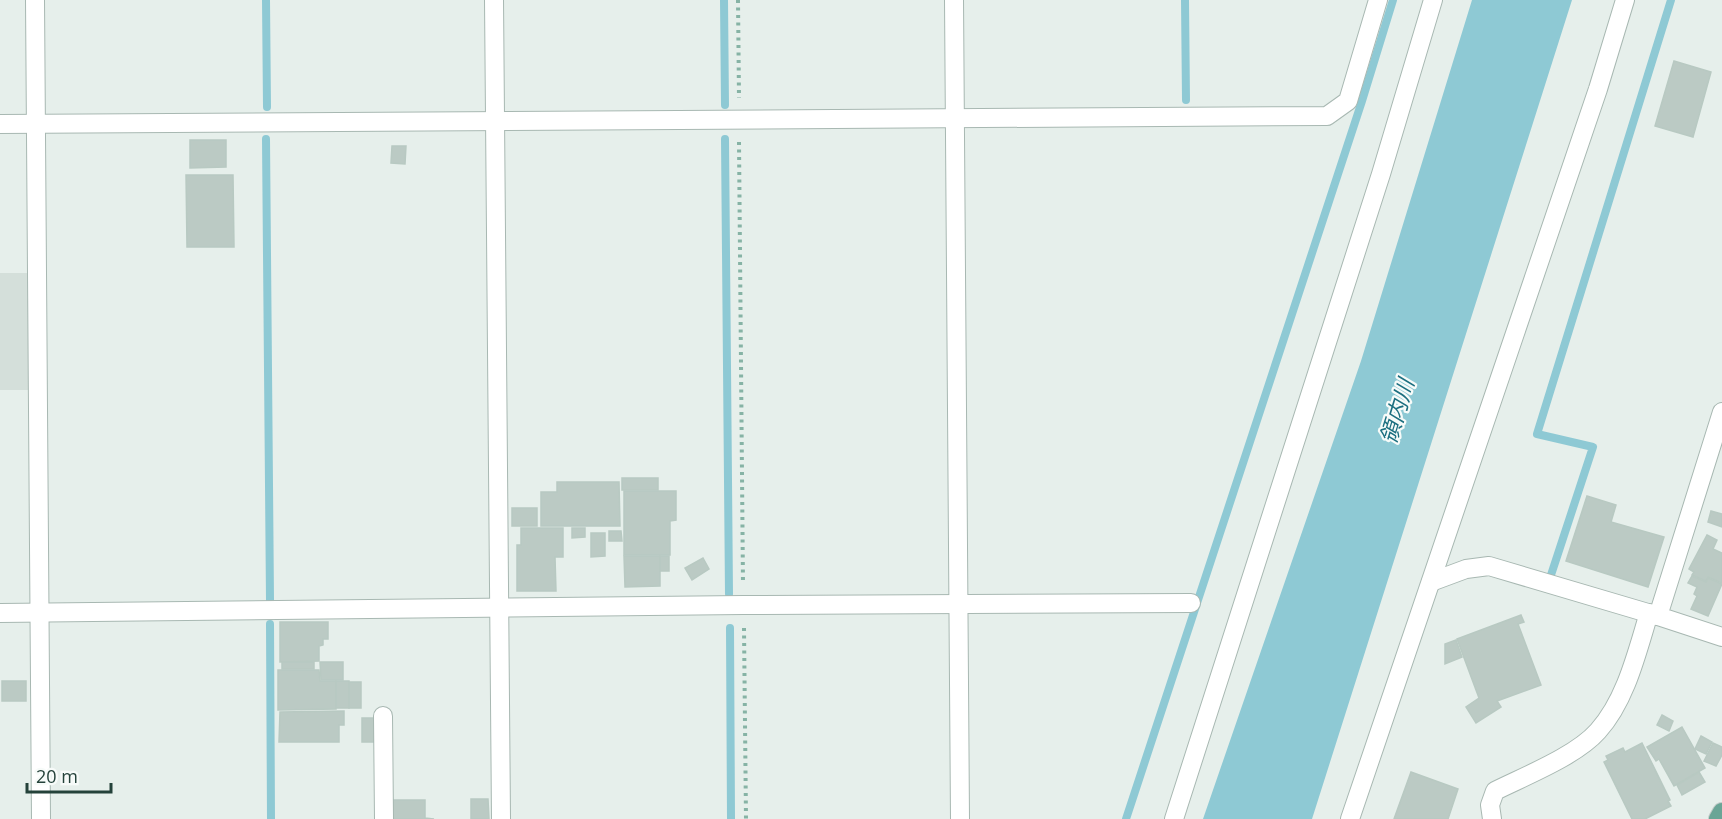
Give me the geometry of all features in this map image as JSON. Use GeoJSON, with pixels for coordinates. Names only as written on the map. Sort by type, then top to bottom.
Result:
{"type":"FeatureCollection","features":[{"type":"Feature","properties":{"kind":"main road"},"geometry":{"type":"LineString","coordinates":[[1718,819],[1722,812]]}},
{"type":"Feature","properties":{"kind":"street"},"geometry":{"type":"LineString","coordinates":[[35,0],[41,819]]}},
{"type":"Feature","properties":{"kind":"street"},"geometry":{"type":"LineString","coordinates":[[494,0],[501,819]]}},
{"type":"Feature","properties":{"kind":"street"},"geometry":{"type":"LineString","coordinates":[[954,0],[960,819]]}},
{"type":"Feature","properties":{"kind":"street"},"geometry":{"type":"LineString","coordinates":[[0,124],[1327,116],[1348,100],[1378,0]]}},
{"type":"Feature","properties":{"kind":"street"},"geometry":{"type":"LineString","coordinates":[[1174,819],[1381,174],[1433,0]]}},
{"type":"Feature","properties":{"kind":"street"},"geometry":{"type":"LineString","coordinates":[[1350,819],[1598,89],[1625,0]]}},
{"type":"Feature","properties":{"kind":"street"},"geometry":{"type":"LineString","coordinates":[[1492,819],[1490,805],[1495,791],[1561,758],[1598,731],[1620,697],[1653,615],[1722,412]]}},
{"type":"Feature","properties":{"kind":"street"},"geometry":{"type":"LineString","coordinates":[[1431,582],[1466,569],[1489,566],[1722,637]]}},
{"type":"Feature","properties":{"kind":"street"},"geometry":{"type":"LineString","coordinates":[[0,613],[1191,603]]}},
{"type":"Feature","properties":{"kind":"street"},"geometry":{"type":"LineString","coordinates":[[383,716],[384,811]]}},
{"type":"Feature","properties":{"kind":"path"},"geometry":{"type":"LineString","coordinates":[[738,0],[746,819]]}},
{"type":"Feature","properties":{"kind":"shaded area"},"geometry":{"type":"Polygon","coordinates":[[[0,273],[29,273],[30,390],[0,390],[0,273]]]}},
{"type":"Feature","properties":{"kind":"water","name":"領内川"},"geometry":{"type":"Polygon","coordinates":[[[1472,0],[1572,0],[1312,819],[1203,819],[1361,361],[1472,0]]]}},
{"type":"Feature","properties":{"kind":"building"},"geometry":{"type":"Polygon","coordinates":[[[1674,61],[1711,72],[1693,137],[1655,126],[1674,61]]]}},
{"type":"Feature","properties":{"kind":"building"},"geometry":{"type":"Polygon","coordinates":[[[190,140],[226,140],[226,167],[190,168],[190,140]]]}},
{"type":"Feature","properties":{"kind":"building"},"geometry":{"type":"Polygon","coordinates":[[[392,146],[406,146],[405,164],[391,163],[392,146]]]}},
{"type":"Feature","properties":{"kind":"building"},"geometry":{"type":"Polygon","coordinates":[[[186,175],[233,175],[234,247],[187,247],[186,175]]]}},
{"type":"Feature","properties":{"kind":"building"},"geometry":{"type":"Polygon","coordinates":[[[622,478],[658,478],[658,490],[622,490],[622,478]]]}},
{"type":"Feature","properties":{"kind":"building"},"geometry":{"type":"Polygon","coordinates":[[[557,482],[619,482],[620,526],[541,526],[541,492],[557,492],[557,482]]]}},
{"type":"Feature","properties":{"kind":"building"},"geometry":{"type":"Polygon","coordinates":[[[624,491],[676,491],[676,520],[670,521],[670,555],[624,555],[624,491]]]}},
{"type":"Feature","properties":{"kind":"building"},"geometry":{"type":"Polygon","coordinates":[[[1587,496],[1616,505],[1611,522],[1664,537],[1648,587],[1566,561],[1587,496]]]}},
{"type":"Feature","properties":{"kind":"building"},"geometry":{"type":"Polygon","coordinates":[[[512,508],[537,508],[537,526],[512,526],[512,508]]]}},
{"type":"Feature","properties":{"kind":"building"},"geometry":{"type":"Polygon","coordinates":[[[1711,511],[1722,514],[1722,527],[1708,522],[1711,511]]]}},
{"type":"Feature","properties":{"kind":"building"},"geometry":{"type":"Polygon","coordinates":[[[521,528],[563,528],[563,557],[555,557],[556,591],[517,591],[517,545],[521,545],[521,528]]]}},
{"type":"Feature","properties":{"kind":"building"},"geometry":{"type":"Polygon","coordinates":[[[572,528],[585,528],[585,537],[572,538],[572,528]]]}},
{"type":"Feature","properties":{"kind":"building"},"geometry":{"type":"Polygon","coordinates":[[[609,531],[621,531],[622,541],[609,541],[609,531]]]}},
{"type":"Feature","properties":{"kind":"building"},"geometry":{"type":"Polygon","coordinates":[[[591,533],[605,533],[605,556],[591,557],[591,533]]]}},
{"type":"Feature","properties":{"kind":"building"},"geometry":{"type":"Polygon","coordinates":[[[1707,535],[1717,540],[1713,549],[1722,553],[1722,583],[1708,577],[1706,581],[1692,575],[1694,572],[1689,569],[1707,535]]]}},
{"type":"Feature","properties":{"kind":"building"},"geometry":{"type":"Polygon","coordinates":[[[624,556],[660,556],[660,586],[625,587],[624,556]]]}},
{"type":"Feature","properties":{"kind":"building"},"geometry":{"type":"Polygon","coordinates":[[[660,556],[669,556],[669,571],[660,571],[660,556]]]}},
{"type":"Feature","properties":{"kind":"building"},"geometry":{"type":"Polygon","coordinates":[[[703,558],[709,569],[692,580],[685,568],[703,558]]]}},
{"type":"Feature","properties":{"kind":"building"},"geometry":{"type":"Polygon","coordinates":[[[1692,576],[1706,582],[1708,578],[1722,584],[1708,616],[1691,609],[1697,596],[1694,594],[1697,587],[1688,583],[1692,576]]]}},
{"type":"Feature","properties":{"kind":"building"},"geometry":{"type":"Polygon","coordinates":[[[1521,615],[1524,622],[1518,624],[1541,685],[1497,701],[1501,707],[1476,723],[1466,707],[1479,698],[1457,639],[1521,615]]]}},
{"type":"Feature","properties":{"kind":"building"},"geometry":{"type":"Polygon","coordinates":[[[280,622],[328,622],[328,639],[323,639],[323,645],[319,646],[319,661],[280,662],[280,622]]]}},
{"type":"Feature","properties":{"kind":"building"},"geometry":{"type":"Polygon","coordinates":[[[1456,640],[1462,657],[1445,664],[1445,644],[1456,640]]]}},
{"type":"Feature","properties":{"kind":"building"},"geometry":{"type":"Polygon","coordinates":[[[282,662],[314,662],[314,669],[282,669],[282,662]]]}},
{"type":"Feature","properties":{"kind":"building"},"geometry":{"type":"Polygon","coordinates":[[[320,662],[343,662],[343,680],[321,680],[320,662]]]}},
{"type":"Feature","properties":{"kind":"building"},"geometry":{"type":"Polygon","coordinates":[[[278,670],[319,670],[320,681],[336,681],[336,709],[278,710],[278,670]]]}},
{"type":"Feature","properties":{"kind":"building"},"geometry":{"type":"Polygon","coordinates":[[[2,681],[26,681],[26,701],[2,701],[2,681]]]}},
{"type":"Feature","properties":{"kind":"building"},"geometry":{"type":"Polygon","coordinates":[[[336,681],[349,681],[349,708],[336,708],[336,681]]]}},
{"type":"Feature","properties":{"kind":"building"},"geometry":{"type":"Polygon","coordinates":[[[349,682],[361,682],[361,708],[349,708],[349,682]]]}},
{"type":"Feature","properties":{"kind":"building"},"geometry":{"type":"Polygon","coordinates":[[[344,711],[344,725],[339,725],[339,742],[279,742],[280,712],[344,711]]]}},
{"type":"Feature","properties":{"kind":"building"},"geometry":{"type":"Polygon","coordinates":[[[1662,715],[1673,721],[1669,731],[1657,725],[1662,715]]]}},
{"type":"Feature","properties":{"kind":"building"},"geometry":{"type":"Polygon","coordinates":[[[362,718],[376,718],[376,742],[362,742],[362,718]]]}},
{"type":"Feature","properties":{"kind":"building"},"geometry":{"type":"Polygon","coordinates":[[[1682,727],[1705,768],[1674,786],[1659,759],[1656,761],[1647,747],[1682,727]]]}},
{"type":"Feature","properties":{"kind":"building"},"geometry":{"type":"Polygon","coordinates":[[[1701,736],[1712,742],[1706,754],[1695,749],[1701,736]]]}},
{"type":"Feature","properties":{"kind":"building"},"geometry":{"type":"Polygon","coordinates":[[[1642,743],[1671,806],[1645,819],[1632,819],[1604,762],[1608,760],[1606,756],[1623,748],[1625,752],[1642,743]]]}},
{"type":"Feature","properties":{"kind":"building"},"geometry":{"type":"Polygon","coordinates":[[[1713,743],[1722,747],[1722,755],[1716,766],[1704,761],[1713,743]]]}},
{"type":"Feature","properties":{"kind":"building"},"geometry":{"type":"Polygon","coordinates":[[[1411,772],[1458,789],[1448,819],[1394,819],[1411,772]]]}},
{"type":"Feature","properties":{"kind":"building"},"geometry":{"type":"Polygon","coordinates":[[[1699,772],[1705,782],[1682,795],[1677,785],[1699,772]]]}},
{"type":"Feature","properties":{"kind":"building"},"geometry":{"type":"Polygon","coordinates":[[[471,799],[488,799],[489,819],[471,819],[471,799]]]}},
{"type":"Feature","properties":{"kind":"building"},"geometry":{"type":"Polygon","coordinates":[[[393,800],[425,800],[425,818],[434,819],[393,819],[393,800]]]}},
{"type":"Feature","properties":{"kind":"waterway"},"geometry":{"type":"LineString","coordinates":[[266,0],[267,107]]}},
{"type":"Feature","properties":{"kind":"waterway"},"geometry":{"type":"LineString","coordinates":[[724,0],[725,105]]}},
{"type":"Feature","properties":{"kind":"waterway"},"geometry":{"type":"LineString","coordinates":[[1185,0],[1186,100]]}},
{"type":"Feature","properties":{"kind":"waterway"},"geometry":{"type":"LineString","coordinates":[[1126,819],[1362,101],[1393,0]]}},
{"type":"Feature","properties":{"kind":"waterway"},"geometry":{"type":"LineString","coordinates":[[1550,578],[1593,447],[1537,434],[1671,0]]}},
{"type":"Feature","properties":{"kind":"waterway"},"geometry":{"type":"LineString","coordinates":[[266,139],[270,600]]}},
{"type":"Feature","properties":{"kind":"waterway"},"geometry":{"type":"LineString","coordinates":[[725,139],[729,594]]}},
{"type":"Feature","properties":{"kind":"waterway"},"geometry":{"type":"LineString","coordinates":[[270,624],[271,819]]}},
{"type":"Feature","properties":{"kind":"waterway"},"geometry":{"type":"LineString","coordinates":[[730,628],[731,819]]}}]}
